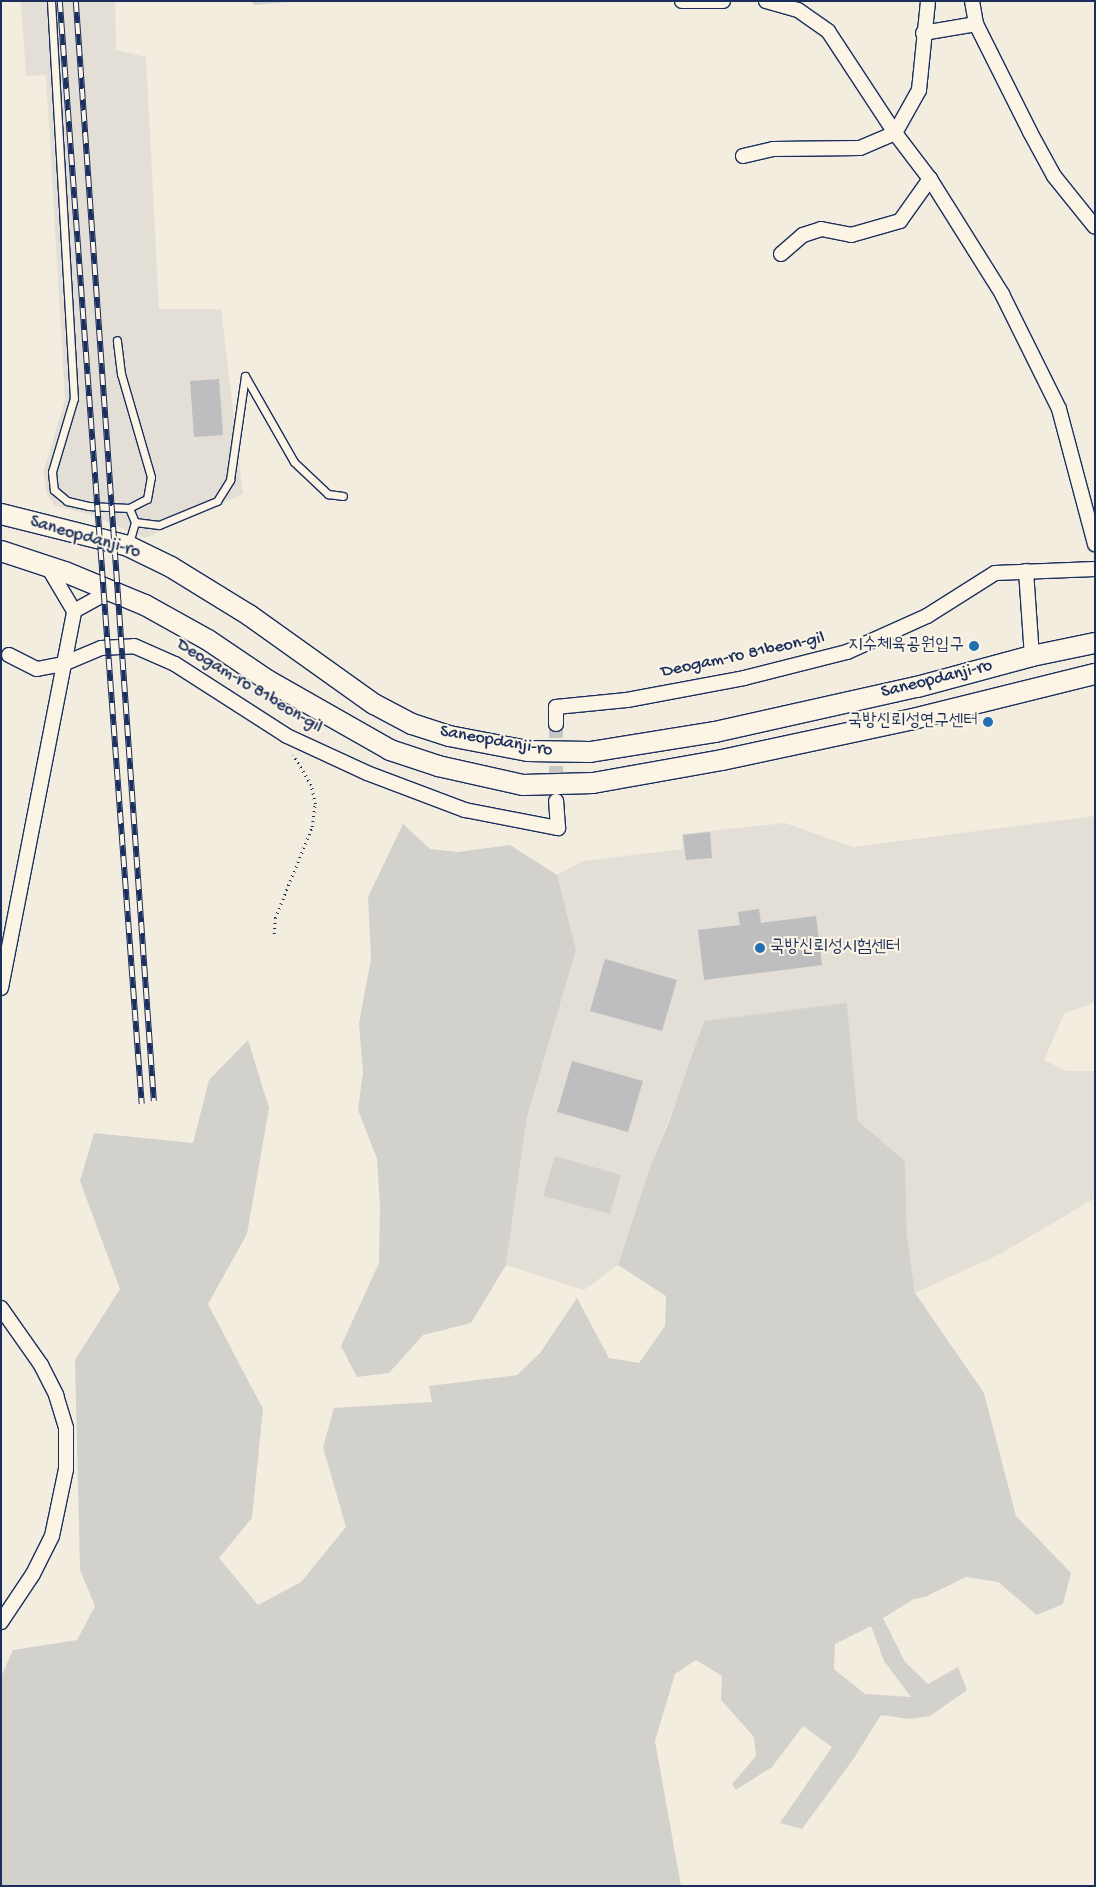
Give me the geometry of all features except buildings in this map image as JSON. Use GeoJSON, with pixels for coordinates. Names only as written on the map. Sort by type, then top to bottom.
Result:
{"type":"FeatureCollection","features":[{"type":"Feature","properties":{"kind":"main road","name":"Saneopdanji-ro"},"geometry":{"type":"LineString","coordinates":[[1,514],[128,546],[171,567],[249,616],[374,704],[412,724],[449,736],[528,751],[590,752],[715,732],[917,687],[1032,656],[1095,642]]}},
{"type":"Feature","properties":{"kind":"main road","name":"Saneopdanji-ro"},"geometry":{"type":"LineString","coordinates":[[1,552],[48,567],[145,605],[208,640],[267,680],[390,750],[438,766],[523,785],[593,783],[722,760],[913,719],[1095,674]]}},
{"type":"Feature","properties":{"kind":"street"},"geometry":{"type":"LineString","coordinates":[[682,1],[723,1]]}},
{"type":"Feature","properties":{"kind":"street"},"geometry":{"type":"LineString","coordinates":[[766,1],[798,10],[828,31],[895,133],[930,179],[1002,294],[1059,409],[1095,544]]}},
{"type":"Feature","properties":{"kind":"street"},"geometry":{"type":"LineString","coordinates":[[743,156],[773,149],[860,148],[895,133],[919,90],[923,33],[928,1]]}},
{"type":"Feature","properties":{"kind":"street"},"geometry":{"type":"LineString","coordinates":[[972,1],[976,24],[1054,176],[1095,228]]}},
{"type":"Feature","properties":{"kind":"street"},"geometry":{"type":"LineString","coordinates":[[923,33],[976,24]]}},
{"type":"Feature","properties":{"kind":"street"},"geometry":{"type":"LineString","coordinates":[[781,254],[803,235],[821,229],[851,235],[900,221],[930,179]]}},
{"type":"Feature","properties":{"kind":"street"},"geometry":{"type":"LineString","coordinates":[[1,988],[62,664],[74,611],[48,567]]}},
{"type":"Feature","properties":{"kind":"street"},"geometry":{"type":"LineString","coordinates":[[1032,656],[1026,571],[1095,569]]}},
{"type":"Feature","properties":{"kind":"street","name":"Deogam-ro 81beon-gil"},"geometry":{"type":"LineString","coordinates":[[556,724],[556,707],[627,700],[744,678],[847,652],[927,616],[996,572],[1026,571]]}},
{"type":"Feature","properties":{"kind":"street"},"geometry":{"type":"LineString","coordinates":[[74,611],[110,591]]}},
{"type":"Feature","properties":{"kind":"street","name":"Deogam-ro 81beon-gil"},"geometry":{"type":"LineString","coordinates":[[9,655],[37,669],[62,664],[100,648],[134,646],[175,664],[287,736],[367,774],[466,810],[558,828],[556,801]]}},
{"type":"Feature","properties":{"kind":"street"},"geometry":{"type":"LineString","coordinates":[[1,1308],[41,1365],[56,1395],[66,1428],[66,1468],[52,1536],[33,1574],[1,1622]]}},
{"type":"Feature","properties":{"kind":"lane"},"geometry":{"type":"LineString","coordinates":[[51,1],[74,398],[52,472],[54,490],[67,501],[88,506],[129,508],[147,498],[151,477],[121,374],[117,340]]}},
{"type":"Feature","properties":{"kind":"lane"},"geometry":{"type":"LineString","coordinates":[[135,522],[159,525],[217,501],[230,480],[245,376],[294,462],[328,494],[343,496]]}},
{"type":"Feature","properties":{"kind":"lane"},"geometry":{"type":"LineString","coordinates":[[128,546],[135,522],[129,508]]}},
{"type":"Feature","properties":{"kind":"path"},"geometry":{"type":"LineString","coordinates":[[274,934],[275,918],[312,827],[315,804],[311,785],[296,765],[287,736]]}},
{"type":"Feature","properties":{"kind":"shaded area"},"geometry":{"type":"Polygon","coordinates":[[[21,1],[115,1],[116,50],[146,57],[159,309],[221,309],[243,494],[145,538],[92,515],[55,506],[47,494],[43,473],[65,400],[46,75],[26,76],[21,1]]]}},
{"type":"Feature","properties":{"kind":"shaded area"},"geometry":{"type":"Polygon","coordinates":[[[250,1],[299,1],[255,5],[250,1]]]}},
{"type":"Feature","properties":{"kind":"shaded area"},"geometry":{"type":"Polygon","coordinates":[[[1095,816],[1095,1002],[1064,1014],[1044,1060],[1067,1071],[1095,1071],[1095,1198],[1002,1253],[915,1293],[907,1235],[905,1161],[858,1121],[847,1003],[678,1097],[651,1164],[618,1265],[584,1290],[506,1265],[527,1117],[576,950],[557,875],[583,861],[683,849],[682,834],[785,823],[853,847],[1095,816]]]}},
{"type":"Feature","properties":{"kind":"shaded area"},"geometry":{"type":"Polygon","coordinates":[[[403,824],[430,849],[458,852],[510,845],[557,875],[576,950],[527,1117],[506,1265],[471,1323],[423,1335],[389,1373],[357,1377],[341,1346],[379,1263],[380,1206],[377,1159],[358,1110],[363,1072],[359,1023],[371,959],[368,897],[403,824]]]}},
{"type":"Feature","properties":{"kind":"shaded area"},"geometry":{"type":"Polygon","coordinates":[[[847,1003],[858,1121],[905,1161],[907,1235],[915,1293],[984,1393],[1016,1516],[1071,1573],[1063,1604],[1037,1615],[998,1582],[966,1577],[925,1597],[914,1599],[883,1618],[905,1662],[928,1684],[958,1667],[967,1690],[930,1716],[909,1719],[881,1715],[854,1758],[802,1829],[780,1823],[832,1747],[803,1726],[772,1767],[736,1790],[732,1784],[756,1756],[754,1737],[721,1700],[722,1676],[696,1660],[675,1674],[655,1741],[681,1886],[1,1886],[1,1677],[13,1650],[77,1640],[95,1606],[80,1570],[75,1360],[120,1289],[80,1181],[94,1133],[193,1143],[209,1080],[248,1040],[269,1108],[247,1234],[208,1304],[263,1409],[252,1518],[219,1558],[258,1605],[301,1582],[346,1527],[323,1447],[334,1408],[432,1402],[429,1386],[517,1375],[540,1353],[577,1298],[609,1358],[639,1363],[665,1326],[666,1296],[618,1265],[651,1164],[669,1122],[704,1021],[847,1003]],[[871,1626],[835,1644],[834,1669],[865,1694],[911,1697],[884,1661],[871,1626]]]}},
{"type":"Feature","properties":{"kind":"shaded area"},"geometry":{"type":"Polygon","coordinates":[[[555,1156],[621,1175],[610,1214],[543,1196],[555,1156]]]}},
{"type":"Feature","properties":{"kind":"tunnel"},"geometry":{"type":"LineString","coordinates":[[556,724],[556,792]]}},
{"type":"Feature","properties":{"kind":"railway"},"geometry":{"type":"LineString","coordinates":[[60,1],[142,1104]]}},
{"type":"Feature","properties":{"kind":"railway"},"geometry":{"type":"LineString","coordinates":[[76,1],[154,1101]]}},
{"type":"Feature","properties":{"kind":"place","name":"지수체육공원입구"},"geometry":{"type":"Point","coordinates":[974,646]}},
{"type":"Feature","properties":{"kind":"place","name":"국방신뢰성연구센터"},"geometry":{"type":"Point","coordinates":[988,722]}},
{"type":"Feature","properties":{"kind":"place","name":"국방신뢰성시험센터"},"geometry":{"type":"Point","coordinates":[760,948]}}]}
